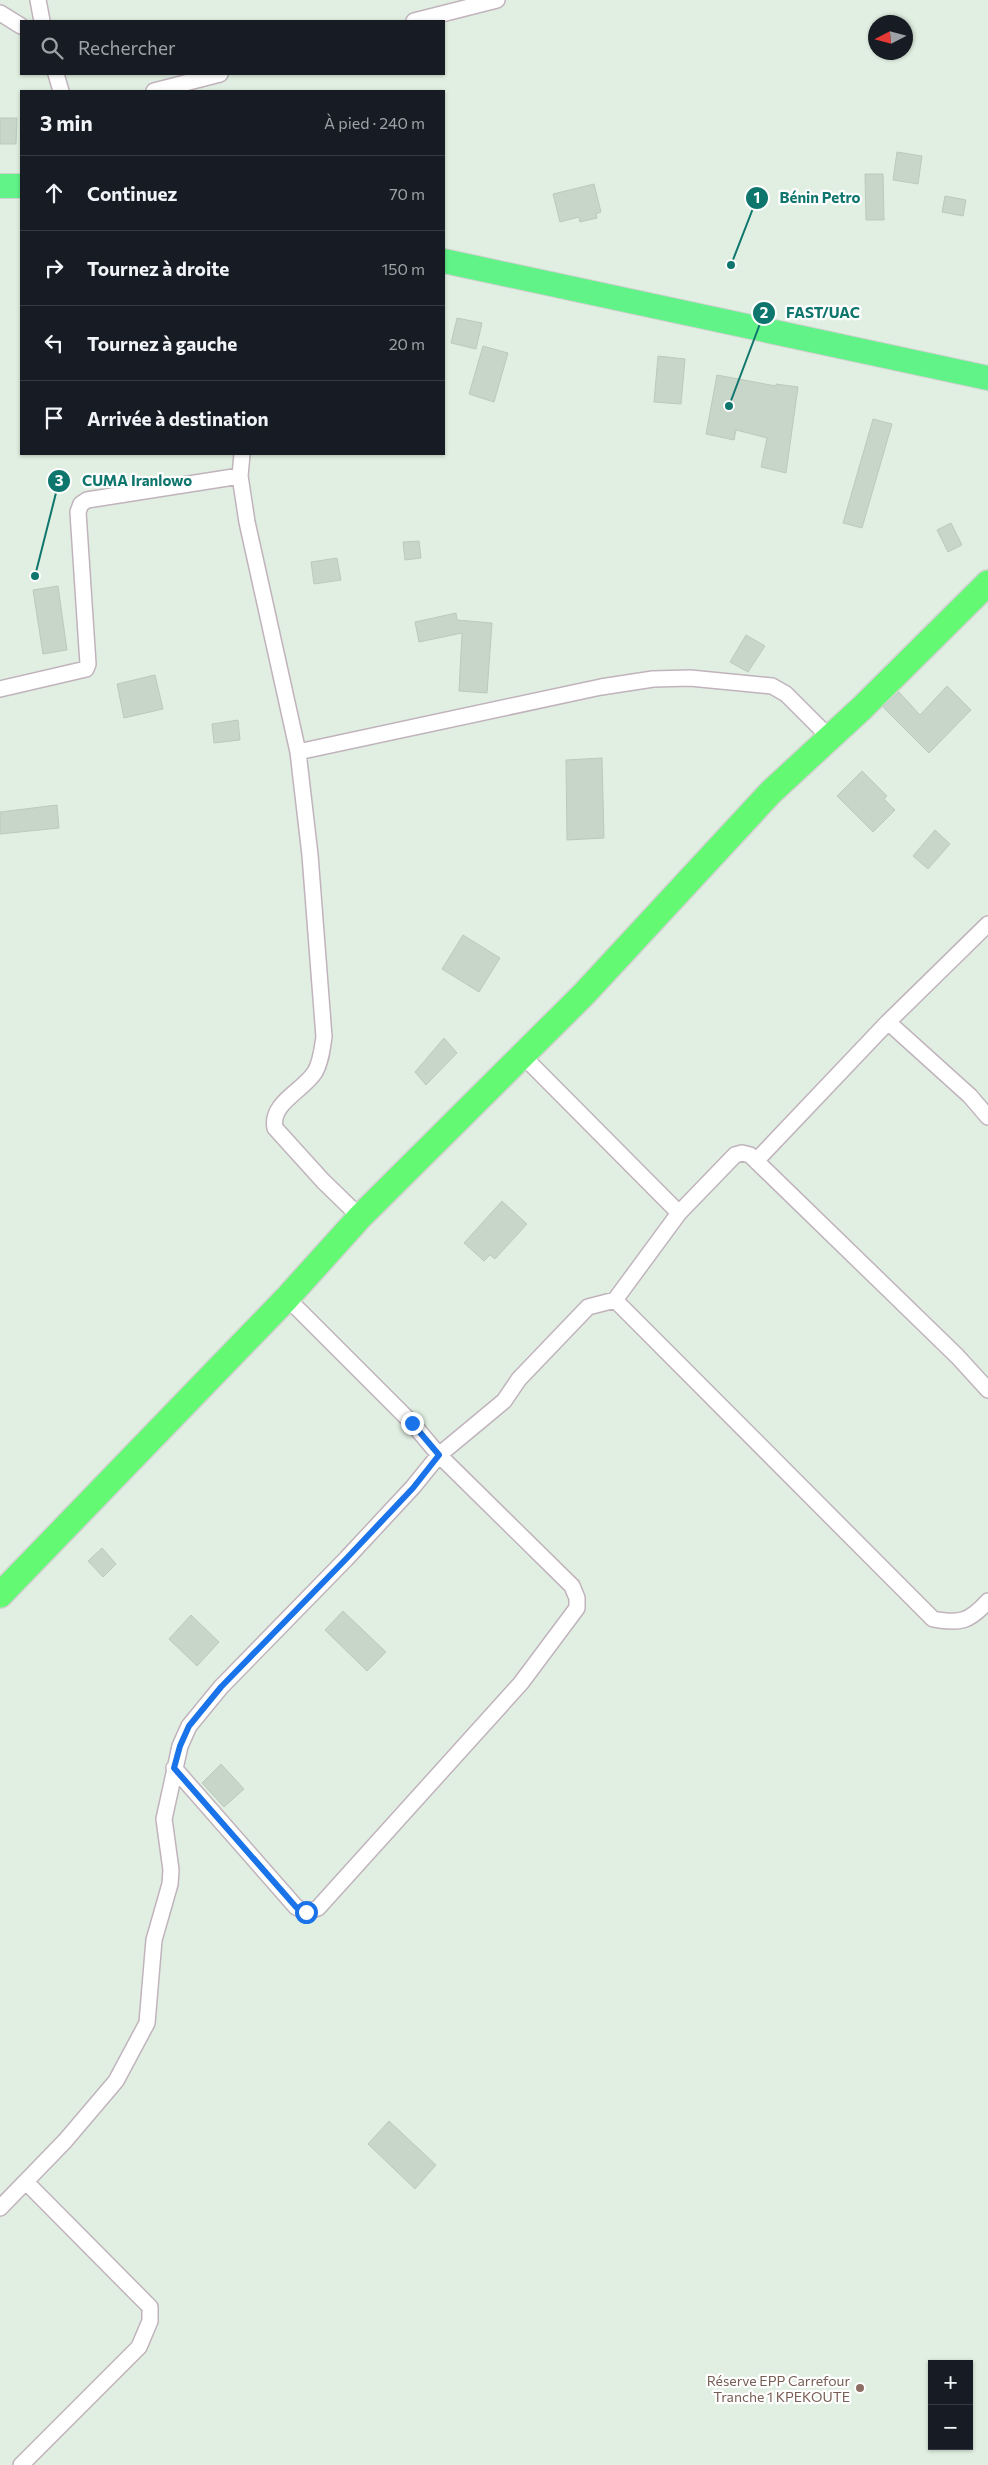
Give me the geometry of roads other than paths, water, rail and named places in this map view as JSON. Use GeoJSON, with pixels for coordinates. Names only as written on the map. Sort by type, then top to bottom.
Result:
{"type":"FeatureCollection","features":[{"type":"Feature","properties":{"kind":"highway"},"geometry":{"type":"LineString","coordinates":[[0,1595],[287,1298],[360,1217],[584,994],[771,792],[862,708],[988,583]]}},
{"type":"Feature","properties":{"kind":"main road"},"geometry":{"type":"LineString","coordinates":[[0,186],[20,186]]}},
{"type":"Feature","properties":{"kind":"main road"},"geometry":{"type":"LineString","coordinates":[[445,261],[884,354],[988,378]]}},
{"type":"Feature","properties":{"kind":"street"},"geometry":{"type":"LineString","coordinates":[[38,0],[42,20]]}},
{"type":"Feature","properties":{"kind":"street"},"geometry":{"type":"LineString","coordinates":[[418,20],[497,0]]}},
{"type":"Feature","properties":{"kind":"street"},"geometry":{"type":"LineString","coordinates":[[0,12],[20,25]]}},
{"type":"Feature","properties":{"kind":"street"},"geometry":{"type":"LineString","coordinates":[[56,75],[61,90]]}},
{"type":"Feature","properties":{"kind":"street"},"geometry":{"type":"LineString","coordinates":[[158,90],[216,75]]}},
{"type":"Feature","properties":{"kind":"street"},"geometry":{"type":"LineString","coordinates":[[242,455],[240,476],[247,522],[298,752],[310,854],[324,1037],[321,1056],[314,1073],[277,1111],[273,1119],[275,1128],[323,1181],[360,1217]]}},
{"type":"Feature","properties":{"kind":"street"},"geometry":{"type":"LineString","coordinates":[[0,689],[86,669],[88,664],[78,512],[81,504],[88,500],[240,476]]}},
{"type":"Feature","properties":{"kind":"street"},"geometry":{"type":"LineString","coordinates":[[298,752],[601,687],[653,679],[690,678],[772,686],[786,694],[829,737]]}},
{"type":"Feature","properties":{"kind":"street"},"geometry":{"type":"LineString","coordinates":[[756,1161],[888,1022],[988,924]]}},
{"type":"Feature","properties":{"kind":"street"},"geometry":{"type":"LineString","coordinates":[[888,1022],[970,1096],[988,1117]]}},
{"type":"Feature","properties":{"kind":"street"},"geometry":{"type":"LineString","coordinates":[[522,1055],[679,1213]]}},
{"type":"Feature","properties":{"kind":"street"},"geometry":{"type":"LineString","coordinates":[[0,2208],[27,2183],[116,2081],[147,2023],[154,1940],[167,1902],[170,1884],[171,1870],[164,1819],[174,1768],[180,1746],[189,1726],[221,1687],[413,1488],[439,1455],[504,1401],[520,1379],[588,1307],[597,1303],[614,1300],[679,1213],[735,1155],[742,1153],[750,1155],[957,1356],[988,1390]]}},
{"type":"Feature","properties":{"kind":"street"},"geometry":{"type":"LineString","coordinates":[[174,1768],[296,1907],[306,1912],[318,1908],[521,1683],[577,1608],[577,1598],[572,1586],[439,1455],[412,1423],[287,1298]]}},
{"type":"Feature","properties":{"kind":"street"},"geometry":{"type":"LineString","coordinates":[[614,1300],[933,1619],[955,1623],[976,1614],[988,1602]]}},
{"type":"Feature","properties":{"kind":"street"},"geometry":{"type":"LineString","coordinates":[[21,2465],[139,2347],[150,2321],[150,2307],[27,2183]]}},
{"type":"Feature","properties":{"kind":"place","name":"Bénin Petro"},"geometry":{"type":"Point","coordinates":[731,265]}},
{"type":"Feature","properties":{"kind":"place","name":"FAST/UAC"},"geometry":{"type":"Point","coordinates":[729,406]}},
{"type":"Feature","properties":{"kind":"place","name":"CUMA Iranlowo"},"geometry":{"type":"Point","coordinates":[35,576]}},
{"type":"Feature","properties":{"kind":"place","name":"Réserve EPP Carrefour Tranche 1 KPEKOUTE"},"geometry":{"type":"Point","coordinates":[860,2388]}}]}
